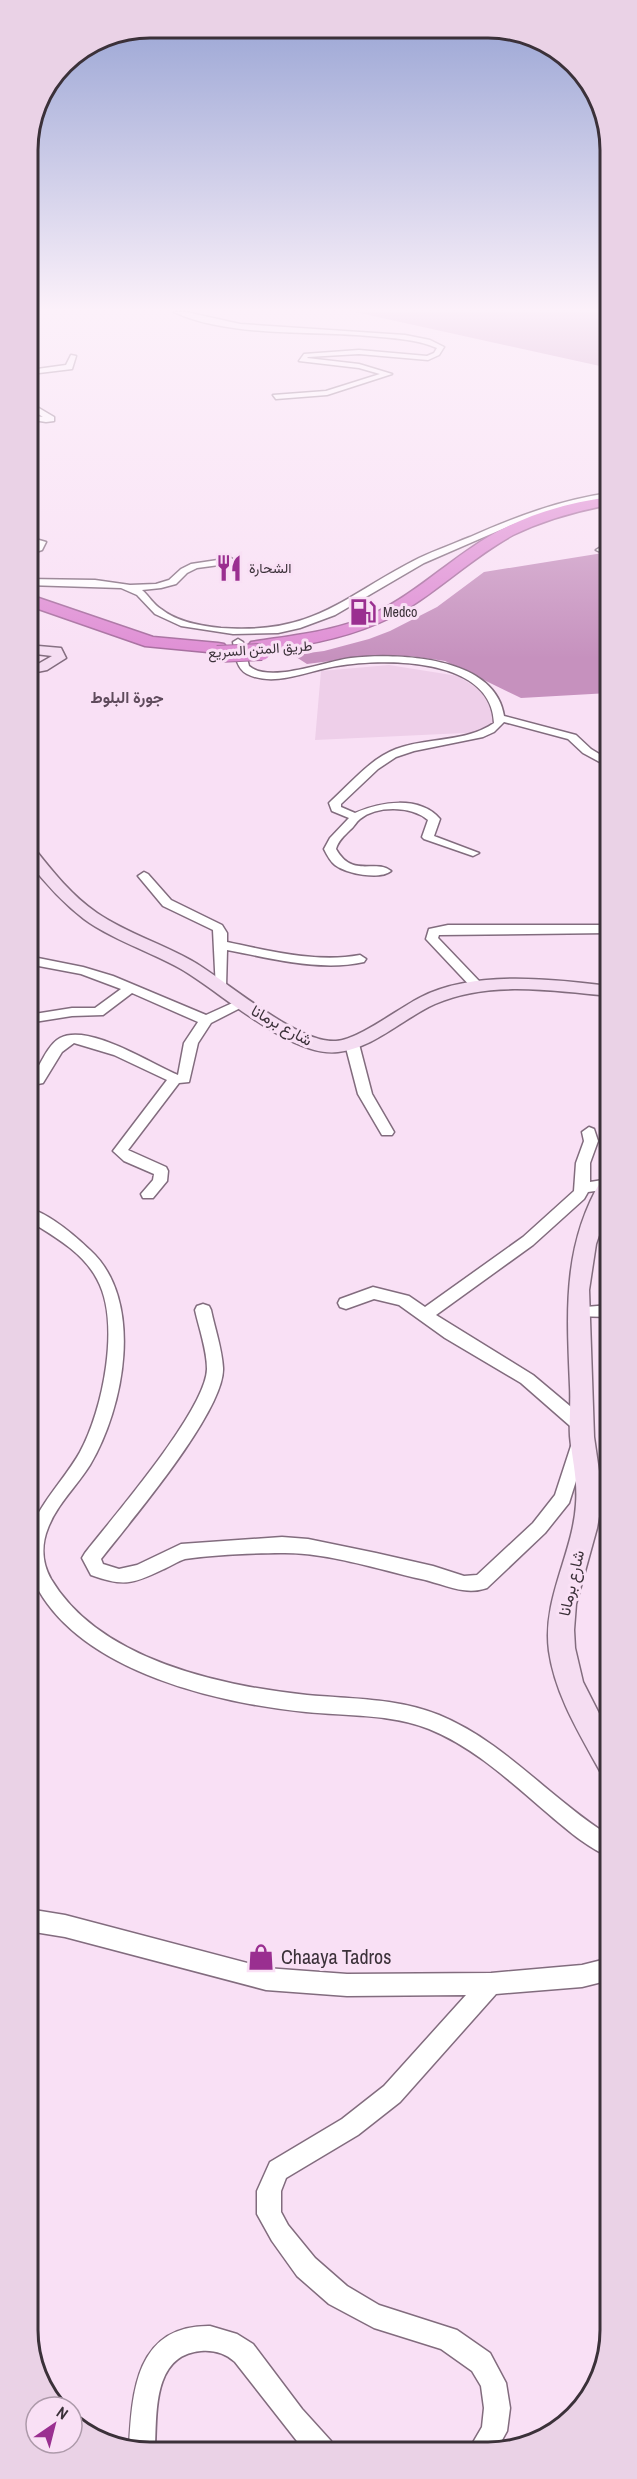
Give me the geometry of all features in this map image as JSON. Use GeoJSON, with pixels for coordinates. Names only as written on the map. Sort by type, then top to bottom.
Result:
{"type":"FeatureCollection","features":[{"type":"Feature","properties":{"kind":"highway","name":"طريق المتن السريع"},"geometry":{"type":"LineString","coordinates":[[259,649],[317,638],[369,622],[393,610],[492,541],[519,526],[566,510],[600,503]]}},
{"type":"Feature","properties":{"kind":"highway","name":"طريق المتن السريع"},"geometry":{"type":"LineString","coordinates":[[38,612],[138,648],[182,653],[324,644],[392,622],[495,550],[522,534],[566,516],[600,508]]}},
{"type":"Feature","properties":{"kind":"highway","name":"طريق المتن السريع"},"geometry":{"type":"LineString","coordinates":[[38,603],[151,642],[218,651]]}},
{"type":"Feature","properties":{"kind":"highway"},"geometry":{"type":"LineString","coordinates":[[38,617],[67,622]]}},
{"type":"Feature","properties":{"kind":"street"},"geometry":{"type":"LineString","coordinates":[[131,587],[164,615],[205,629],[238,633],[279,630],[319,619],[413,565],[506,523],[544,509],[600,497]]}},
{"type":"Feature","properties":{"kind":"street"},"geometry":{"type":"LineString","coordinates":[[38,548],[42,542]]}},
{"type":"Feature","properties":{"kind":"street"},"geometry":{"type":"LineString","coordinates":[[38,582],[155,587],[170,584],[178,579],[182,572],[192,567],[231,561]]}},
{"type":"Feature","properties":{"kind":"street"},"geometry":{"type":"LineString","coordinates":[[238,633],[240,659],[245,669],[252,673],[268,676],[371,659],[428,662],[474,678],[484,685],[495,696],[500,709],[499,724],[484,734],[432,742],[399,752],[382,762],[335,803],[336,809],[355,817],[382,807],[420,810],[428,813],[434,819],[428,834],[431,839],[472,853]]}},
{"type":"Feature","properties":{"kind":"street"},"geometry":{"type":"LineString","coordinates":[[38,649],[56,651],[59,658],[38,669]]}},
{"type":"Feature","properties":{"kind":"street"},"geometry":{"type":"LineString","coordinates":[[499,718],[572,737],[587,751],[600,759]]}},
{"type":"Feature","properties":{"kind":"street"},"geometry":{"type":"LineString","coordinates":[[355,817],[351,826],[331,843],[330,849],[333,856],[348,869],[385,871]]}},
{"type":"Feature","properties":{"kind":"street","name":"شارع برمانا"},"geometry":{"type":"LineString","coordinates":[[38,864],[59,890],[77,906],[134,939],[188,966],[301,1039],[319,1046],[336,1047],[352,1044],[429,1000],[477,986],[548,984],[600,990]]}},
{"type":"Feature","properties":{"kind":"street"},"geometry":{"type":"LineString","coordinates":[[144,876],[167,903],[218,928],[222,945],[220,987]]}},
{"type":"Feature","properties":{"kind":"street"},"geometry":{"type":"LineString","coordinates":[[477,986],[432,939],[433,932],[448,929],[600,929]]}},
{"type":"Feature","properties":{"kind":"street"},"geometry":{"type":"LineString","coordinates":[[222,945],[338,962],[360,959]]}},
{"type":"Feature","properties":{"kind":"street"},"geometry":{"type":"LineString","coordinates":[[38,962],[83,971],[131,988],[206,1020]]}},
{"type":"Feature","properties":{"kind":"street"},"geometry":{"type":"LineString","coordinates":[[38,1017],[72,1012],[98,1012],[131,988]]}},
{"type":"Feature","properties":{"kind":"street"},"geometry":{"type":"LineString","coordinates":[[38,1080],[64,1042],[74,1038],[107,1047],[175,1079],[184,1079],[190,1044],[206,1020],[244,1003]]}},
{"type":"Feature","properties":{"kind":"street"},"geometry":{"type":"LineString","coordinates":[[352,1044],[365,1094],[387,1132]]}},
{"type":"Feature","properties":{"kind":"street"},"geometry":{"type":"LineString","coordinates":[[148,1194],[159,1182],[162,1176],[161,1171],[129,1158],[120,1151],[175,1079]]}},
{"type":"Feature","properties":{"kind":"street"},"geometry":{"type":"LineString","coordinates":[[426,1314],[528,1241],[579,1195],[583,1188],[583,1163],[591,1142],[589,1132]]}},
{"type":"Feature","properties":{"kind":"street"},"geometry":{"type":"LineString","coordinates":[[583,1188],[600,1185]]}},
{"type":"Feature","properties":{"kind":"street","name":"شارع برمانا"},"geometry":{"type":"LineString","coordinates":[[599,1741],[570,1685],[561,1642],[561,1628],[565,1603],[585,1526],[589,1498],[583,1432],[581,1266],[585,1243],[600,1207]]}},
{"type":"Feature","properties":{"kind":"street"},"geometry":{"type":"LineString","coordinates":[[38,1219],[70,1238],[96,1264],[112,1294],[118,1328],[110,1388],[92,1444],[38,1531]]}},
{"type":"Feature","properties":{"kind":"street"},"geometry":{"type":"LineString","coordinates":[[203,1310],[215,1370],[203,1409],[92,1558],[97,1570],[118,1577],[140,1572],[181,1552],[282,1545],[308,1547],[376,1561],[434,1574],[464,1584],[481,1582],[539,1528],[563,1498],[583,1432],[527,1379],[451,1334],[404,1300],[373,1293],[345,1303]]}},
{"type":"Feature","properties":{"kind":"street"},"geometry":{"type":"LineString","coordinates":[[580,1312],[599,1311]]}},
{"type":"Feature","properties":{"kind":"street"},"geometry":{"type":"LineString","coordinates":[[38,1572],[57,1602],[79,1623],[124,1656],[155,1671],[249,1696],[392,1711],[435,1722],[484,1750],[599,1840]]}},
{"type":"Feature","properties":{"kind":"street"},"geometry":{"type":"LineString","coordinates":[[38,1922],[65,1926],[266,1979],[347,1985],[491,1984],[582,1976],[599,1972]]}},
{"type":"Feature","properties":{"kind":"street"},"geometry":{"type":"LineString","coordinates":[[487,2442],[494,2431],[498,2408],[493,2383],[481,2362],[448,2339],[374,2316],[338,2295],[306,2267],[280,2233],[269,2214],[269,2191],[278,2170],[350,2127],[392,2094],[491,1984]]}},
{"type":"Feature","properties":{"kind":"street"},"geometry":{"type":"LineString","coordinates":[[143,2442],[147,2390],[150,2374],[157,2361],[166,2350],[178,2343],[204,2338],[230,2344],[243,2352],[278,2399],[315,2442]]}},
{"type":"Feature","properties":{"kind":"shaded area"},"geometry":{"type":"Polygon","coordinates":[[[600,553],[600,694],[521,698],[445,661],[410,656],[370,656],[307,664],[293,655],[324,651],[390,631],[437,607],[484,572],[600,553]]]}},
{"type":"Feature","properties":{"kind":"shaded area"},"geometry":{"type":"Polygon","coordinates":[[[389,665],[458,676],[491,697],[496,709],[494,727],[486,732],[315,740],[321,671],[389,665]]]}},
{"type":"Feature","properties":{"kind":"place","name":"الشحارة"},"geometry":{"type":"Point","coordinates":[229,568]}},
{"type":"Feature","properties":{"kind":"place","name":"Medco"},"geometry":{"type":"Point","coordinates":[363,612]}},
{"type":"Feature","properties":{"kind":"place","name":"Chaaya Tadros"},"geometry":{"type":"Point","coordinates":[261,1957]}},
{"type":"Feature","properties":{"kind":"district","name":"جورة البلوط"},"geometry":{"type":"Point","coordinates":[127,697]}}]}
